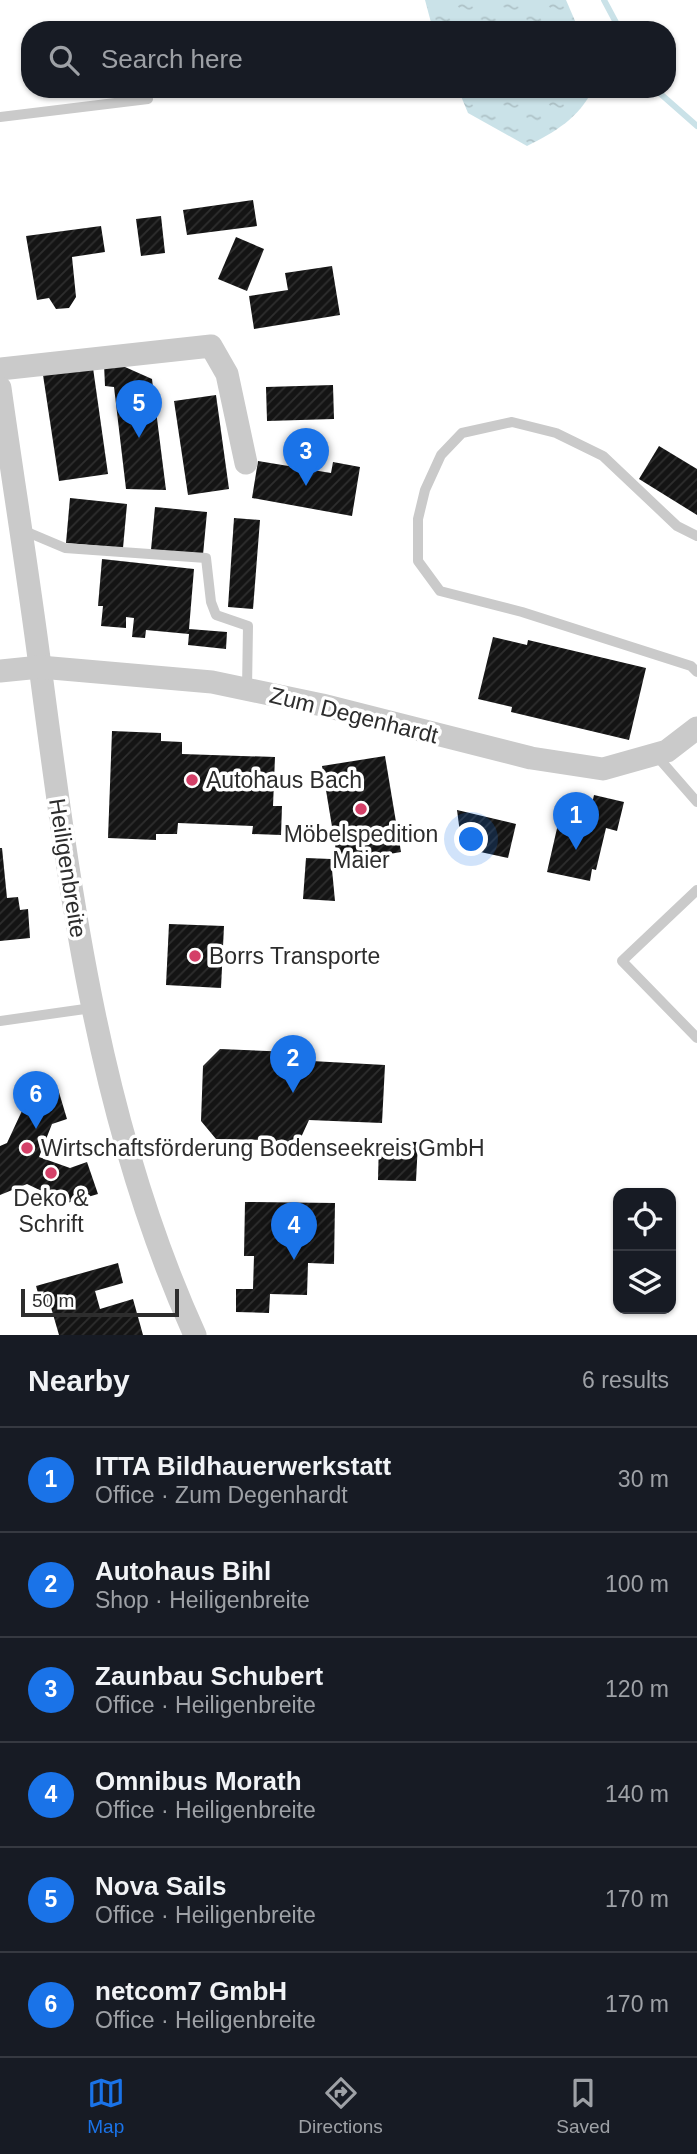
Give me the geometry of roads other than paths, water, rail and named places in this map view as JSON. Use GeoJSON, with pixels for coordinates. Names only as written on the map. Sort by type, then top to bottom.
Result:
{"type":"FeatureCollection","features":[{"type":"Feature","properties":{"kind":"street"},"geometry":{"type":"LineString","coordinates":[[0,369],[211,346],[227,374],[246,463]]}},
{"type":"Feature","properties":{"kind":"street","name":"Heiligenbreite"},"geometry":{"type":"LineString","coordinates":[[0,388],[66,862],[92,1008],[143,1206],[194,1335]]}},
{"type":"Feature","properties":{"kind":"street","name":"Zum Degenhardt"},"geometry":{"type":"LineString","coordinates":[[0,671],[40,667],[212,682],[322,705],[531,758],[603,769],[667,751],[697,728]]}},
{"type":"Feature","properties":{"kind":"lane"},"geometry":{"type":"LineString","coordinates":[[0,117],[148,99]]}},
{"type":"Feature","properties":{"kind":"lane"},"geometry":{"type":"LineString","coordinates":[[695,665],[522,612],[440,591],[418,561],[418,519],[425,490],[441,455],[455,440],[462,433],[512,422],[556,433],[603,456],[677,526],[697,536]]}},
{"type":"Feature","properties":{"kind":"lane"},"geometry":{"type":"LineString","coordinates":[[20,529],[65,548],[206,558],[211,602],[216,615],[248,626],[247,689]]}},
{"type":"Feature","properties":{"kind":"lane"},"geometry":{"type":"LineString","coordinates":[[655,754],[697,802]]}},
{"type":"Feature","properties":{"kind":"lane"},"geometry":{"type":"LineString","coordinates":[[697,890],[622,961],[697,1038]]}},
{"type":"Feature","properties":{"kind":"lane"},"geometry":{"type":"LineString","coordinates":[[0,1021],[92,1008]]}},
{"type":"Feature","properties":{"kind":"water"},"geometry":{"type":"Polygon","coordinates":[[[425,0],[566,0],[575,21],[431,21],[425,0]]]}},
{"type":"Feature","properties":{"kind":"water"},"geometry":{"type":"Polygon","coordinates":[[[462,98],[588,98],[565,123],[527,146],[468,113],[462,98]]]}},
{"type":"Feature","properties":{"kind":"waterway"},"geometry":{"type":"LineString","coordinates":[[604,0],[615,21]]}},
{"type":"Feature","properties":{"kind":"waterway"},"geometry":{"type":"LineString","coordinates":[[665,98],[697,126]]}},
{"type":"Feature","properties":{"kind":"place","name":"Nova Sails"},"geometry":{"type":"Point","coordinates":[139,438]}},
{"type":"Feature","properties":{"kind":"place","name":"Zaunbau Schubert"},"geometry":{"type":"Point","coordinates":[306,486]}},
{"type":"Feature","properties":{"kind":"place","name":"Autohaus Bach"},"geometry":{"type":"Point","coordinates":[192,780]}},
{"type":"Feature","properties":{"kind":"place","name":"Möbelspedition Maier"},"geometry":{"type":"Point","coordinates":[361,809]}},
{"type":"Feature","properties":{"kind":"place","name":"ITTA Bildhauerwerkstatt"},"geometry":{"type":"Point","coordinates":[576,850]}},
{"type":"Feature","properties":{"kind":"place","name":"Borrs Transporte"},"geometry":{"type":"Point","coordinates":[195,956]}},
{"type":"Feature","properties":{"kind":"place","name":"Autohaus Bihl"},"geometry":{"type":"Point","coordinates":[293,1093]}},
{"type":"Feature","properties":{"kind":"place","name":"netcom7 GmbH"},"geometry":{"type":"Point","coordinates":[36,1129]}},
{"type":"Feature","properties":{"kind":"place","name":"Wirtschaftsförderung Bodenseekreis GmbH"},"geometry":{"type":"Point","coordinates":[27,1148]}},
{"type":"Feature","properties":{"kind":"place","name":"Deko & Schrift"},"geometry":{"type":"Point","coordinates":[51,1173]}},
{"type":"Feature","properties":{"kind":"place","name":"Omnibus Morath"},"geometry":{"type":"Point","coordinates":[294,1260]}}]}
